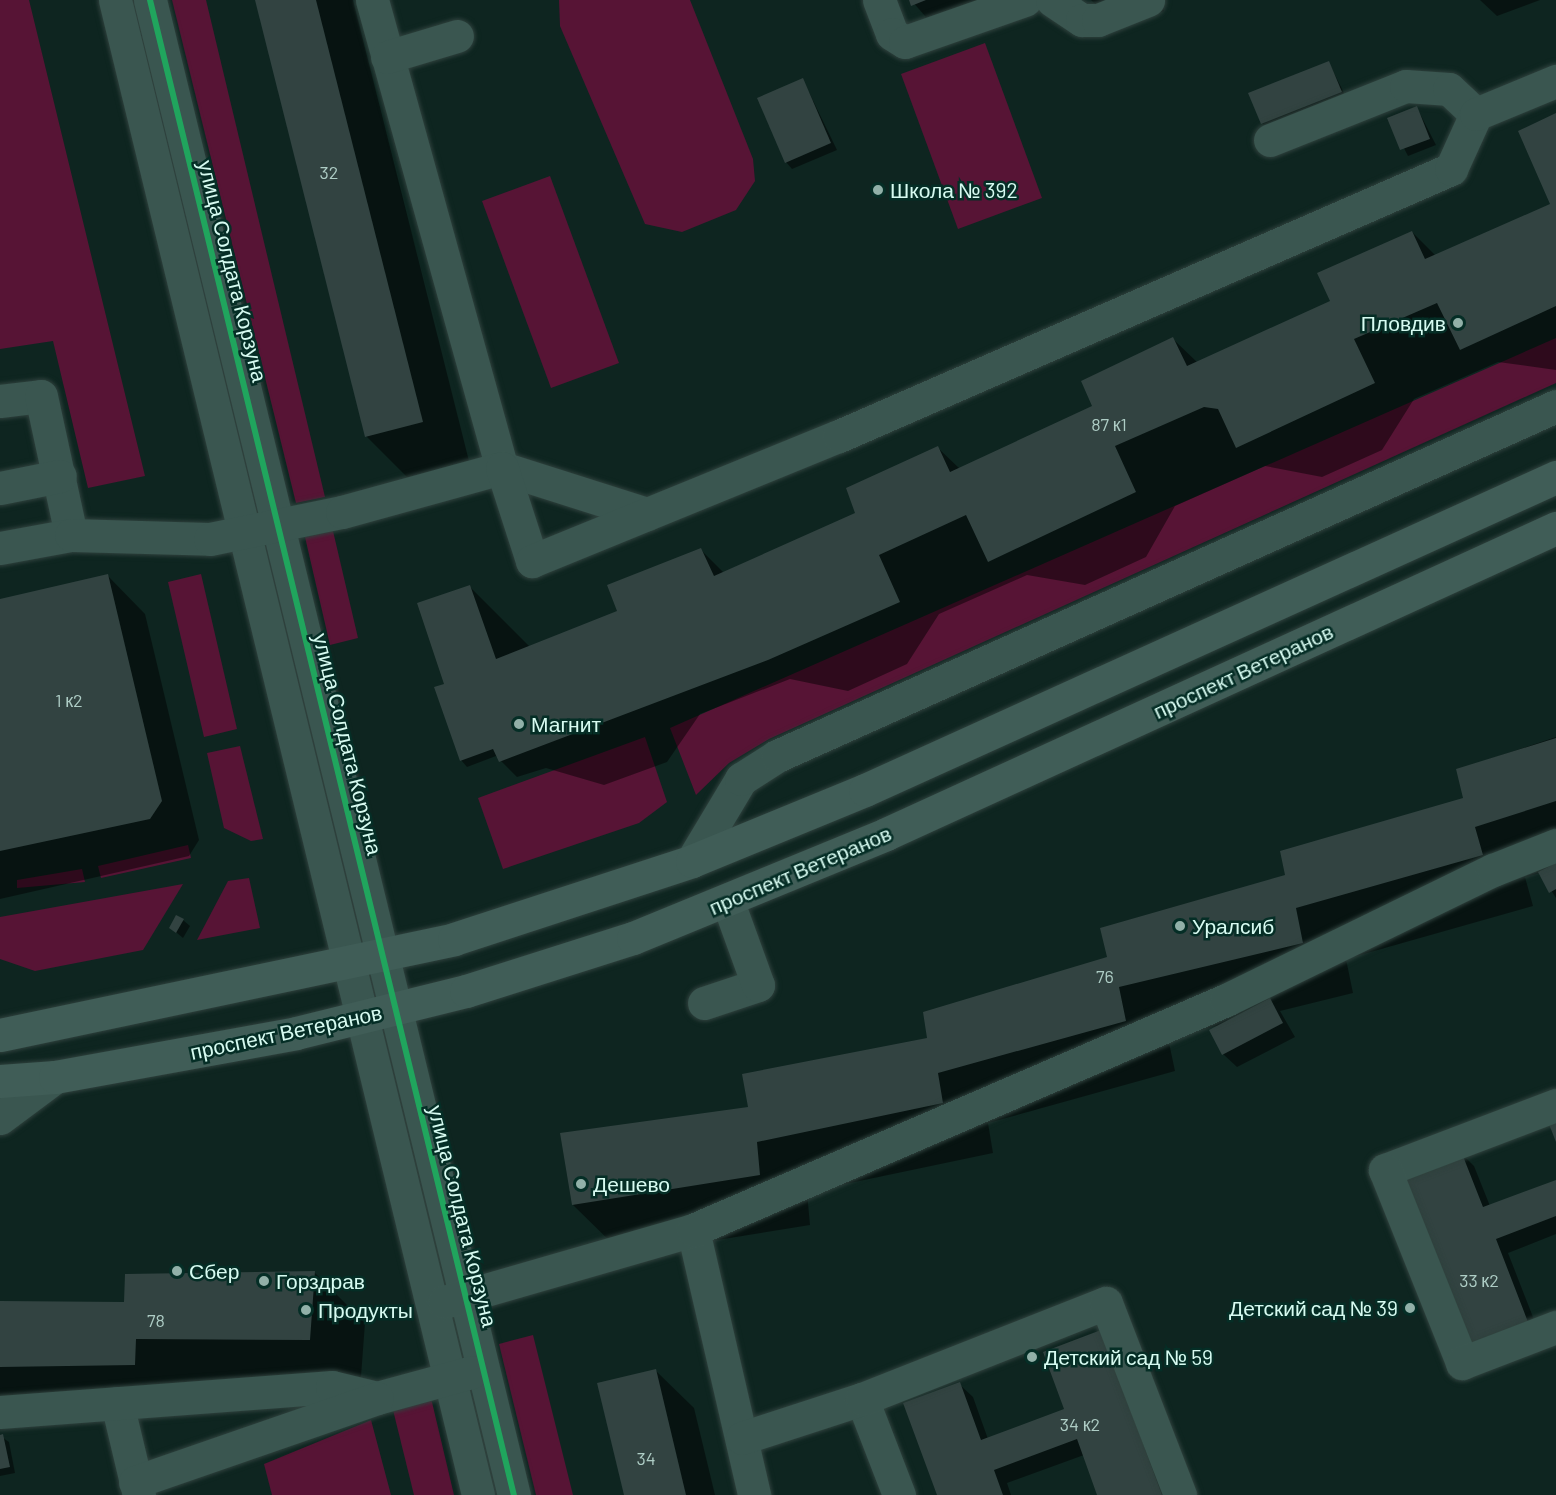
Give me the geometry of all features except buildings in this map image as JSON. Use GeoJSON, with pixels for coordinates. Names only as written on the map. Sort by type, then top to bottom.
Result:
{"type":"FeatureCollection","features":[{"type":"Feature","properties":{"kind":"main road"},"geometry":{"type":"LineString","coordinates":[[0,1035],[349,964],[454,939],[692,861],[865,790],[1556,477]]}},
{"type":"Feature","properties":{"kind":"main road","name":"проспект Ветеранов"},"geometry":{"type":"LineString","coordinates":[[0,1081],[56,1077],[362,1016],[621,942],[728,902],[1556,528]]}},
{"type":"Feature","properties":{"kind":"street"},"geometry":{"type":"LineString","coordinates":[[114,0],[478,1495]]}},
{"type":"Feature","properties":{"kind":"street","name":"улица Солдата Корзуна"},"geometry":{"type":"LineString","coordinates":[[150,0],[514,1495]]}},
{"type":"Feature","properties":{"kind":"street"},"geometry":{"type":"LineString","coordinates":[[372,0],[502,468],[532,561],[647,514],[1451,169],[1476,114],[1556,81]]}},
{"type":"Feature","properties":{"kind":"street"},"geometry":{"type":"LineString","coordinates":[[879,0],[892,34],[905,42],[1025,0]]}},
{"type":"Feature","properties":{"kind":"street"},"geometry":{"type":"LineString","coordinates":[[1052,0],[1082,20],[1098,20],[1148,0]]}},
{"type":"Feature","properties":{"kind":"street"},"geometry":{"type":"LineString","coordinates":[[387,57],[457,36]]}},
{"type":"Feature","properties":{"kind":"street"},"geometry":{"type":"LineString","coordinates":[[1270,140],[1406,86],[1449,88],[1476,114]]}},
{"type":"Feature","properties":{"kind":"street"},"geometry":{"type":"LineString","coordinates":[[0,401],[41,396],[71,535]]}},
{"type":"Feature","properties":{"kind":"street"},"geometry":{"type":"LineString","coordinates":[[692,861],[741,779],[777,756],[1556,406]]}},
{"type":"Feature","properties":{"kind":"street"},"geometry":{"type":"LineString","coordinates":[[0,548],[71,535],[172,541],[244,533],[502,468],[647,514]]}},
{"type":"Feature","properties":{"kind":"street"},"geometry":{"type":"LineString","coordinates":[[0,488],[60,476]]}},
{"type":"Feature","properties":{"kind":"street"},"geometry":{"type":"LineString","coordinates":[[432,1305],[693,1230],[1226,1000],[1493,870],[1556,845]]}},
{"type":"Feature","properties":{"kind":"street"},"geometry":{"type":"LineString","coordinates":[[704,1003],[758,985],[728,902]]}},
{"type":"Feature","properties":{"kind":"street"},"geometry":{"type":"LineString","coordinates":[[0,1118],[56,1077]]}},
{"type":"Feature","properties":{"kind":"street"},"geometry":{"type":"LineString","coordinates":[[1556,1105],[1385,1170],[1462,1363],[1556,1327]]}},
{"type":"Feature","properties":{"kind":"street"},"geometry":{"type":"LineString","coordinates":[[693,1230],[754,1495]]}},
{"type":"Feature","properties":{"kind":"street"},"geometry":{"type":"LineString","coordinates":[[742,1438],[862,1399],[1106,1303],[1180,1495]]}},
{"type":"Feature","properties":{"kind":"street"},"geometry":{"type":"LineString","coordinates":[[117,1403],[137,1488],[377,1398],[484,1368]]}},
{"type":"Feature","properties":{"kind":"street"},"geometry":{"type":"LineString","coordinates":[[0,1412],[332,1387],[377,1398]]}},
{"type":"Feature","properties":{"kind":"street"},"geometry":{"type":"LineString","coordinates":[[862,1399],[899,1495]]}},
{"type":"Feature","properties":{"kind":"shaded area"},"geometry":{"type":"Polygon","coordinates":[[[0,0],[29,0],[145,476],[88,488],[53,341],[0,349],[0,0]]]}},
{"type":"Feature","properties":{"kind":"shaded area"},"geometry":{"type":"Polygon","coordinates":[[[172,0],[206,0],[325,497],[296,503],[172,0]]]}},
{"type":"Feature","properties":{"kind":"shaded area"},"geometry":{"type":"Polygon","coordinates":[[[559,0],[690,0],[753,159],[755,181],[736,210],[682,232],[645,224],[560,26],[559,0]]]}},
{"type":"Feature","properties":{"kind":"shaded area"},"geometry":{"type":"Polygon","coordinates":[[[985,43],[1042,198],[958,229],[901,74],[985,43]]]}},
{"type":"Feature","properties":{"kind":"shaded area"},"geometry":{"type":"Polygon","coordinates":[[[550,176],[619,363],[551,388],[482,201],[550,176]]]}},
{"type":"Feature","properties":{"kind":"shaded area"},"geometry":{"type":"Polygon","coordinates":[[[1556,338],[1556,383],[769,739],[729,763],[696,795],[670,728],[1556,338]]]}},
{"type":"Feature","properties":{"kind":"shaded area"},"geometry":{"type":"Polygon","coordinates":[[[333,531],[358,638],[330,645],[305,537],[333,531]]]}},
{"type":"Feature","properties":{"kind":"shaded area"},"geometry":{"type":"Polygon","coordinates":[[[201,574],[237,729],[204,737],[168,582],[201,574]]]}},
{"type":"Feature","properties":{"kind":"shaded area"},"geometry":{"type":"Polygon","coordinates":[[[645,737],[667,802],[639,823],[503,869],[478,798],[645,737]]]}},
{"type":"Feature","properties":{"kind":"shaded area"},"geometry":{"type":"Polygon","coordinates":[[[240,746],[263,839],[251,841],[224,828],[207,753],[240,746]]]}},
{"type":"Feature","properties":{"kind":"shaded area"},"geometry":{"type":"Polygon","coordinates":[[[188,845],[191,858],[101,878],[98,866],[188,845]]]}},
{"type":"Feature","properties":{"kind":"shaded area"},"geometry":{"type":"Polygon","coordinates":[[[82,869],[85,882],[17,888],[17,880],[82,869]]]}},
{"type":"Feature","properties":{"kind":"shaded area"},"geometry":{"type":"Polygon","coordinates":[[[249,878],[260,928],[197,940],[228,881],[249,878]]]}},
{"type":"Feature","properties":{"kind":"shaded area"},"geometry":{"type":"Polygon","coordinates":[[[183,884],[143,950],[35,971],[0,959],[0,917],[183,884]]]}},
{"type":"Feature","properties":{"kind":"shaded area"},"geometry":{"type":"Polygon","coordinates":[[[533,1335],[573,1495],[536,1495],[499,1344],[533,1335]]]}},
{"type":"Feature","properties":{"kind":"shaded area"},"geometry":{"type":"Polygon","coordinates":[[[431,1398],[454,1495],[414,1495],[393,1410],[431,1398]]]}},
{"type":"Feature","properties":{"kind":"shaded area"},"geometry":{"type":"Polygon","coordinates":[[[371,1420],[391,1495],[272,1495],[264,1464],[371,1420]]]}},
{"type":"Feature","properties":{"kind":"cycle path"},"geometry":{"type":"LineString","coordinates":[[150,0],[514,1495]]}},
{"type":"Feature","properties":{"kind":"place","name":"Школа № 392"},"geometry":{"type":"Point","coordinates":[878,190]}},
{"type":"Feature","properties":{"kind":"place","name":"Пловдив"},"geometry":{"type":"Point","coordinates":[1458,323]}},
{"type":"Feature","properties":{"kind":"place","name":"Магнит"},"geometry":{"type":"Point","coordinates":[519,724]}},
{"type":"Feature","properties":{"kind":"place","name":"Уралсиб"},"geometry":{"type":"Point","coordinates":[1180,926]}},
{"type":"Feature","properties":{"kind":"place","name":"Дешево"},"geometry":{"type":"Point","coordinates":[581,1184]}},
{"type":"Feature","properties":{"kind":"place","name":"Сбер"},"geometry":{"type":"Point","coordinates":[177,1271]}},
{"type":"Feature","properties":{"kind":"place","name":"Горздрав"},"geometry":{"type":"Point","coordinates":[264,1281]}},
{"type":"Feature","properties":{"kind":"place","name":"Детский сад № 39"},"geometry":{"type":"Point","coordinates":[1410,1308]}},
{"type":"Feature","properties":{"kind":"place","name":"Продукты"},"geometry":{"type":"Point","coordinates":[306,1310]}},
{"type":"Feature","properties":{"kind":"place","name":"Детский сад № 59"},"geometry":{"type":"Point","coordinates":[1032,1357]}}]}
